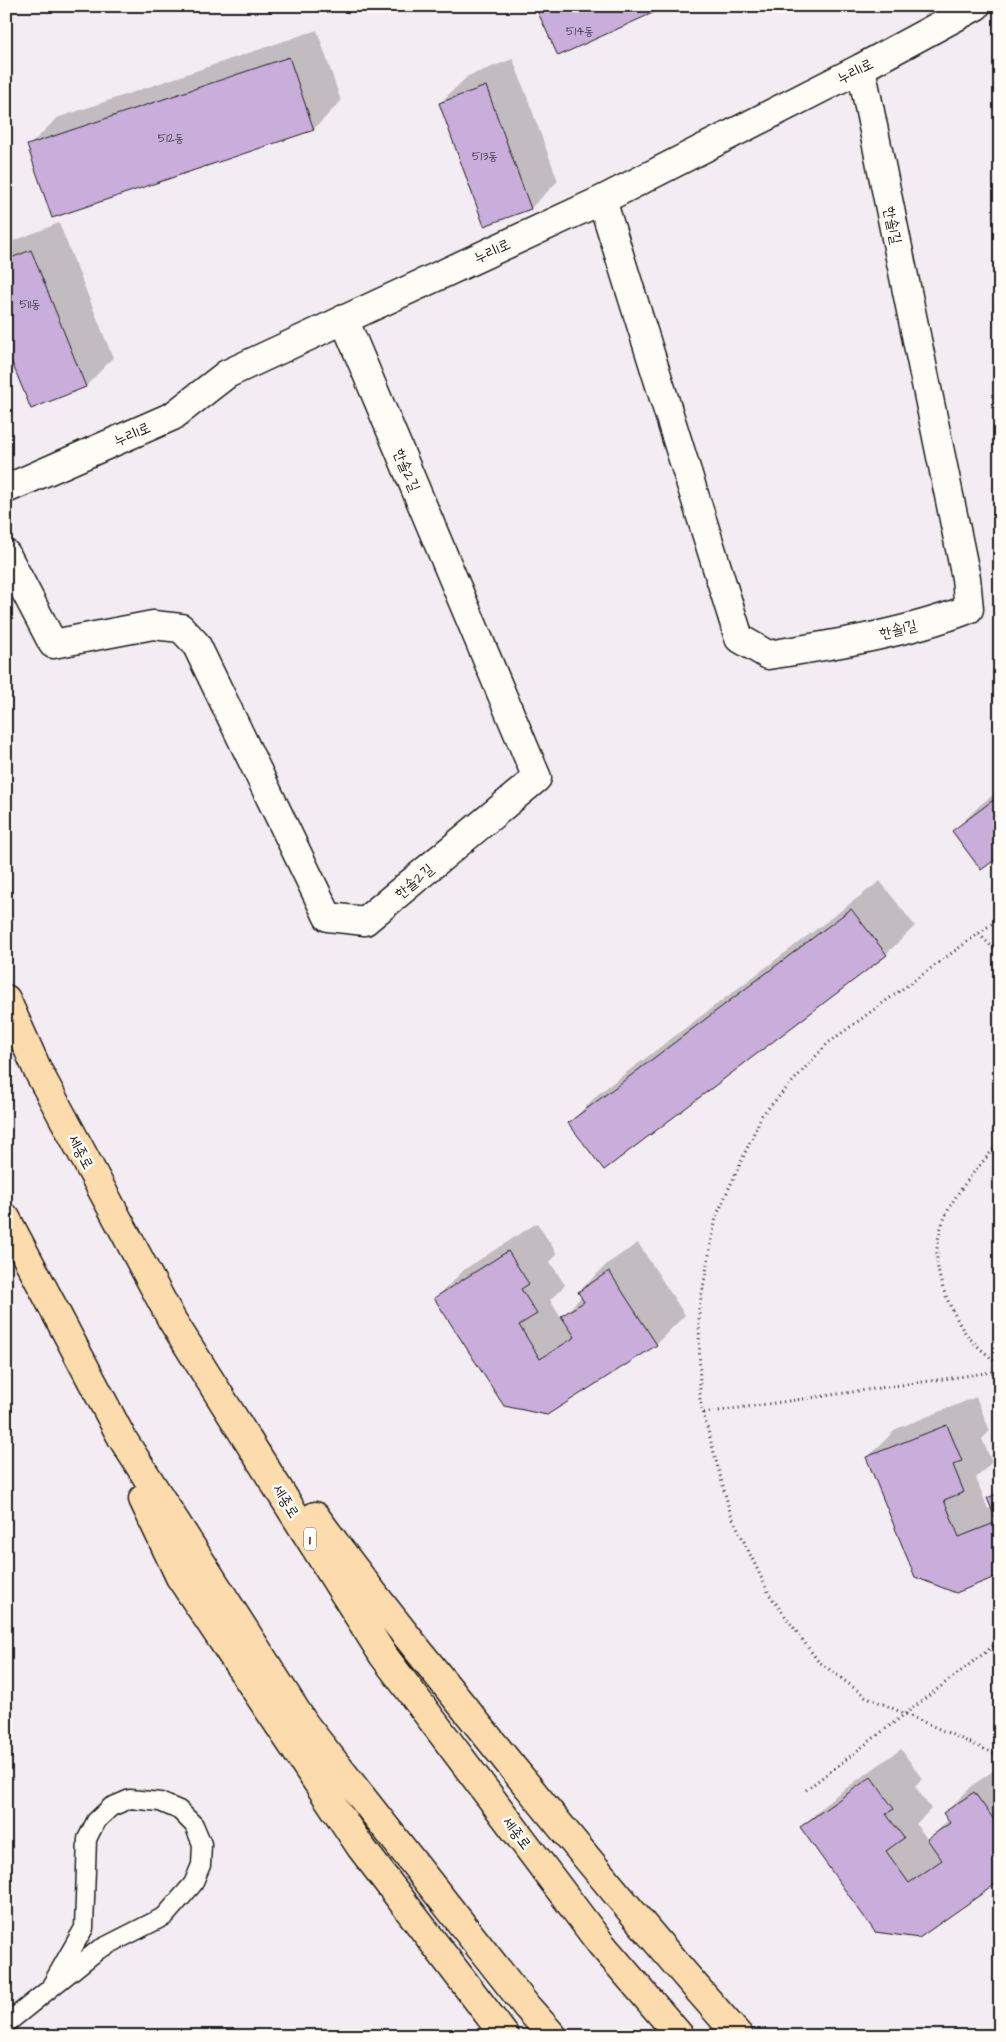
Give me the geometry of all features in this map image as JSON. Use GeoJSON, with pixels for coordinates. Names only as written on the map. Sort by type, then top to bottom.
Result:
{"type":"FeatureCollection","features":[{"type":"Feature","properties":{"kind":"highway","name":"세종로"},"geometry":{"type":"LineString","coordinates":[[6,999],[38,1071],[172,1320],[382,1655],[601,1944],[680,2036]]}},
{"type":"Feature","properties":{"kind":"highway"},"geometry":{"type":"LineString","coordinates":[[6,1218],[122,1438],[305,1725],[527,2007],[553,2036]]}},
{"type":"Feature","properties":{"kind":"highway"},"geometry":{"type":"LineString","coordinates":[[56,1314],[180,1577],[360,1846],[505,2036]]}},
{"type":"Feature","properties":{"kind":"highway"},"geometry":{"type":"LineString","coordinates":[[172,1320],[371,1593],[544,1806],[739,2036]]}},
{"type":"Feature","properties":{"kind":"street","name":"누리1로"},"geometry":{"type":"LineString","coordinates":[[6,489],[173,416],[227,374],[602,200],[861,68],[976,6]]}},
{"type":"Feature","properties":{"kind":"street","name":"한솔1길"},"geometry":{"type":"LineString","coordinates":[[602,200],[739,638],[768,655],[863,638],[950,616],[969,609],[966,578],[861,68]]}},
{"type":"Feature","properties":{"kind":"street","name":"한솔2길"},"geometry":{"type":"LineString","coordinates":[[6,554],[53,644],[153,625],[180,628],[196,644],[328,917],[365,921],[537,778],[344,320]]}},
{"type":"Feature","properties":{"kind":"lane"},"geometry":{"type":"LineString","coordinates":[[6,2024],[98,1950],[165,1916],[192,1884],[201,1865],[202,1844],[194,1825],[180,1810],[160,1802],[130,1799],[110,1806],[96,1821],[87,1839],[84,1928],[51,1986]]}},
{"type":"Feature","properties":{"kind":"path"},"geometry":{"type":"LineString","coordinates":[[1000,918],[828,1043],[762,1115],[716,1217],[699,1309],[700,1401],[730,1512],[770,1594],[818,1661],[865,1696],[1000,1756]]}},
{"type":"Feature","properties":{"kind":"path"},"geometry":{"type":"LineString","coordinates":[[979,934],[1000,955]]}},
{"type":"Feature","properties":{"kind":"path"},"geometry":{"type":"LineString","coordinates":[[1000,1142],[966,1180],[943,1217],[936,1259],[941,1287],[964,1331],[1000,1366]]}},
{"type":"Feature","properties":{"kind":"path"},"geometry":{"type":"LineString","coordinates":[[704,1413],[1000,1371]]}},
{"type":"Feature","properties":{"kind":"path"},"geometry":{"type":"LineString","coordinates":[[806,1790],[1000,1641]]}},
{"type":"Feature","properties":{"kind":"building"},"geometry":{"type":"Polygon","coordinates":[[[535,6],[668,6],[558,56],[535,6]]]}},
{"type":"Feature","properties":{"kind":"building"},"geometry":{"type":"Polygon","coordinates":[[[289,57],[314,130],[52,218],[27,145],[289,57]]]}},
{"type":"Feature","properties":{"kind":"building"},"geometry":{"type":"Polygon","coordinates":[[[486,86],[531,209],[484,226],[439,103],[486,86]]]}},
{"type":"Feature","properties":{"kind":"building"},"geometry":{"type":"Polygon","coordinates":[[[31,250],[86,387],[31,409],[6,348],[6,260],[31,250]]]}},
{"type":"Feature","properties":{"kind":"building"},"geometry":{"type":"Polygon","coordinates":[[[1000,795],[1000,856],[981,870],[952,831],[1000,795]]]}},
{"type":"Feature","properties":{"kind":"building"},"geometry":{"type":"Polygon","coordinates":[[[851,909],[887,955],[604,1170],[568,1123],[851,909]]]}},
{"type":"Feature","properties":{"kind":"building"},"geometry":{"type":"Polygon","coordinates":[[[508,1251],[529,1284],[521,1289],[537,1314],[519,1325],[540,1359],[575,1337],[561,1316],[584,1302],[578,1292],[609,1271],[657,1345],[547,1415],[504,1406],[434,1298],[508,1251]]]}},
{"type":"Feature","properties":{"kind":"building"},"geometry":{"type":"Polygon","coordinates":[[[947,1425],[962,1461],[953,1465],[964,1492],[944,1500],[959,1537],[997,1522],[987,1498],[1000,1493],[1000,1575],[956,1593],[915,1577],[866,1457],[947,1425]]]}},
{"type":"Feature","properties":{"kind":"building"},"geometry":{"type":"Polygon","coordinates":[[[871,1777],[894,1809],[886,1814],[904,1838],[886,1851],[909,1883],[942,1860],[927,1839],[950,1823],[943,1813],[974,1792],[1000,1828],[1000,1881],[919,1938],[875,1932],[800,1827],[871,1777]]]}}]}
